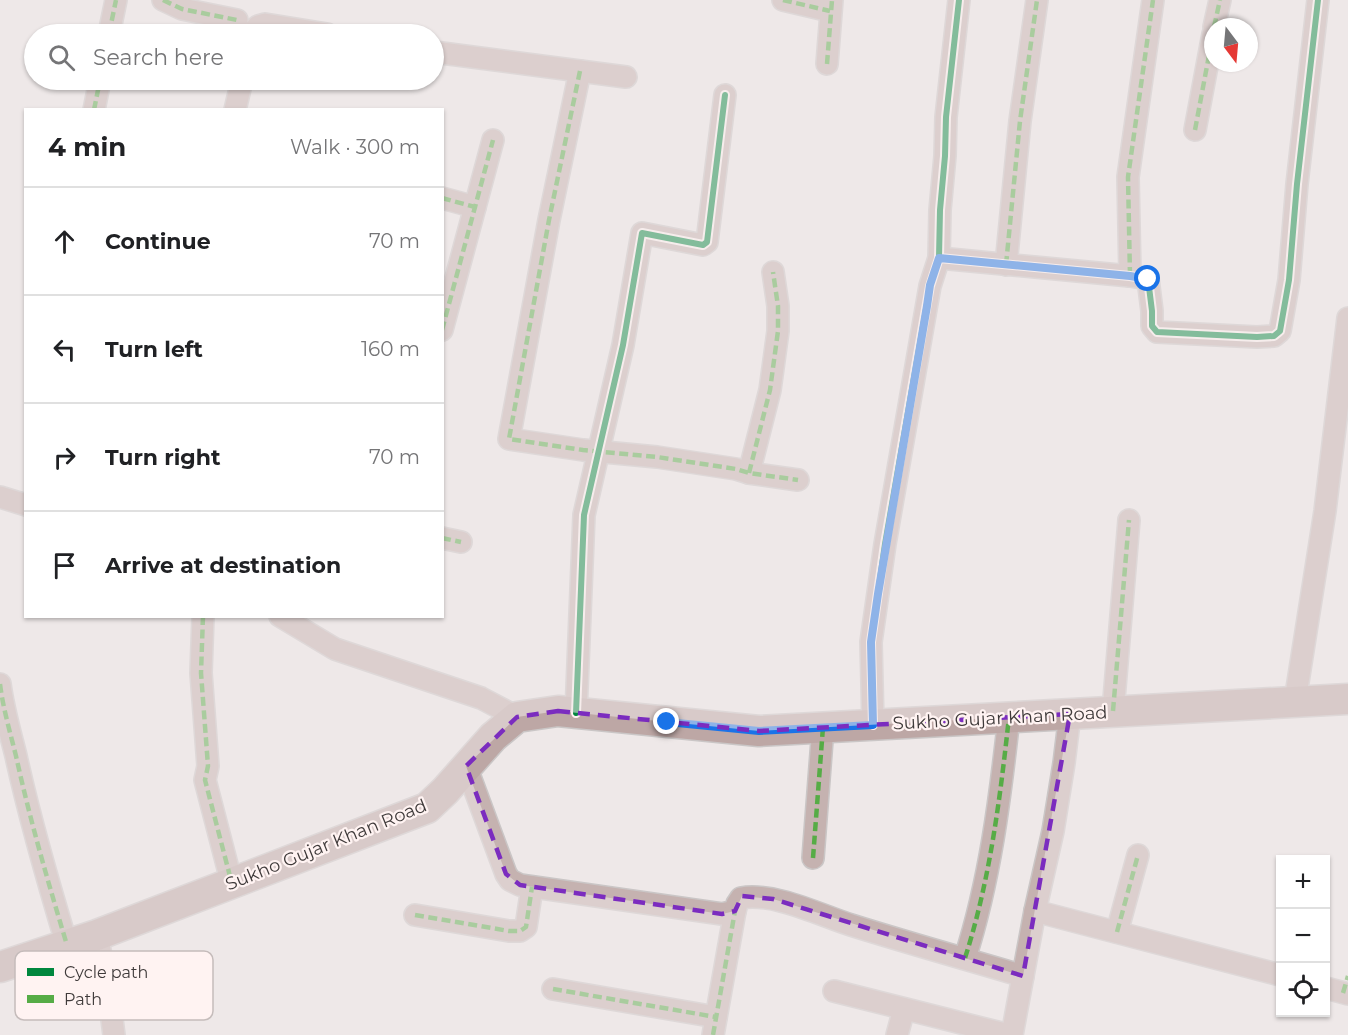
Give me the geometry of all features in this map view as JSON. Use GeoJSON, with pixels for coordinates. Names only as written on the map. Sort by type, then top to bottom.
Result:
{"type":"FeatureCollection","features":[{"type":"Feature","properties":{"kind":"main road","name":"Sukho Gujar Khan Road"},"geometry":{"type":"LineString","coordinates":[[49,951],[232,884],[427,808],[493,737],[517,717],[558,711],[759,731],[1348,699]]}},
{"type":"Feature","properties":{"kind":"main road","name":"Sukho Gujar Khan Road"},"geometry":{"type":"LineString","coordinates":[[0,967],[15,962]]}},
{"type":"Feature","properties":{"kind":"street"},"geometry":{"type":"LineString","coordinates":[[111,24],[116,0]]}},
{"type":"Feature","properties":{"kind":"street"},"geometry":{"type":"LineString","coordinates":[[783,0],[831,5],[826,64]]}},
{"type":"Feature","properties":{"kind":"street"},"geometry":{"type":"LineString","coordinates":[[873,725],[871,642],[930,285],[939,258],[946,117],[959,0]]}},
{"type":"Feature","properties":{"kind":"street"},"geometry":{"type":"LineString","coordinates":[[1006,265],[1020,121],[1037,0]]}},
{"type":"Feature","properties":{"kind":"street"},"geometry":{"type":"LineString","coordinates":[[1130,276],[1128,177],[1154,0]]}},
{"type":"Feature","properties":{"kind":"street"},"geometry":{"type":"LineString","coordinates":[[1216,18],[1220,0]]}},
{"type":"Feature","properties":{"kind":"street"},"geometry":{"type":"LineString","coordinates":[[939,258],[1148,279],[1152,326],[1157,332],[1274,336],[1280,331],[1289,280],[1297,184],[1318,0]]}},
{"type":"Feature","properties":{"kind":"street"},"geometry":{"type":"LineString","coordinates":[[177,3],[236,24]]}},
{"type":"Feature","properties":{"kind":"street"},"geometry":{"type":"LineString","coordinates":[[444,53],[626,77]]}},
{"type":"Feature","properties":{"kind":"street"},"geometry":{"type":"LineString","coordinates":[[580,71],[549,220],[510,439],[599,452],[657,457],[798,480]]}},
{"type":"Feature","properties":{"kind":"street"},"geometry":{"type":"LineString","coordinates":[[1195,130],[1206,72]]}},
{"type":"Feature","properties":{"kind":"street"},"geometry":{"type":"LineString","coordinates":[[94,108],[98,90]]}},
{"type":"Feature","properties":{"kind":"street"},"geometry":{"type":"LineString","coordinates":[[235,108],[240,90]]}},
{"type":"Feature","properties":{"kind":"street"},"geometry":{"type":"LineString","coordinates":[[576,713],[584,515],[623,345],[642,233],[704,245],[707,242],[725,95]]}},
{"type":"Feature","properties":{"kind":"street"},"geometry":{"type":"LineString","coordinates":[[446,306],[476,207],[493,140]]}},
{"type":"Feature","properties":{"kind":"street"},"geometry":{"type":"LineString","coordinates":[[444,199],[476,207]]}},
{"type":"Feature","properties":{"kind":"street"},"geometry":{"type":"LineString","coordinates":[[749,473],[770,390],[778,331],[773,272]]}},
{"type":"Feature","properties":{"kind":"street"},"geometry":{"type":"LineString","coordinates":[[1295,701],[1325,510],[1348,318]]}},
{"type":"Feature","properties":{"kind":"street"},"geometry":{"type":"LineString","coordinates":[[0,497],[24,504]]}},
{"type":"Feature","properties":{"kind":"street"},"geometry":{"type":"LineString","coordinates":[[1113,711],[1129,520]]}},
{"type":"Feature","properties":{"kind":"street"},"geometry":{"type":"LineString","coordinates":[[203,618],[201,673],[208,766],[205,780],[232,884]]}},
{"type":"Feature","properties":{"kind":"street"},"geometry":{"type":"LineString","coordinates":[[283,618],[335,649],[481,698],[517,717]]}},
{"type":"Feature","properties":{"kind":"street"},"geometry":{"type":"LineString","coordinates":[[0,684],[33,831],[67,945]]}},
{"type":"Feature","properties":{"kind":"street"},"geometry":{"type":"LineString","coordinates":[[834,991],[1011,1035],[1053,831],[1070,714]]}},
{"type":"Feature","properties":{"kind":"street"},"geometry":{"type":"LineString","coordinates":[[964,958],[976,922],[988,872],[1009,717]]}},
{"type":"Feature","properties":{"kind":"street"},"geometry":{"type":"LineString","coordinates":[[813,858],[824,727]]}},
{"type":"Feature","properties":{"kind":"street"},"geometry":{"type":"LineString","coordinates":[[466,766],[510,880],[532,887],[714,913],[735,911]]}},
{"type":"Feature","properties":{"kind":"street"},"geometry":{"type":"LineString","coordinates":[[1117,932],[1138,855]]}},
{"type":"Feature","properties":{"kind":"street"},"geometry":{"type":"LineString","coordinates":[[415,915],[520,931],[526,927],[532,887]]}},
{"type":"Feature","properties":{"kind":"street"},"geometry":{"type":"LineString","coordinates":[[553,989],[714,1026],[735,911],[741,898],[747,897],[773,899],[1023,976]]}},
{"type":"Feature","properties":{"kind":"street"},"geometry":{"type":"LineString","coordinates":[[1035,911],[1276,974]]}},
{"type":"Feature","properties":{"kind":"street"},"geometry":{"type":"LineString","coordinates":[[97,935],[100,951]]}},
{"type":"Feature","properties":{"kind":"street"},"geometry":{"type":"LineString","coordinates":[[897,1035],[904,1009]]}},
{"type":"Feature","properties":{"kind":"street"},"geometry":{"type":"LineString","coordinates":[[112,1020],[114,1035]]}},
{"type":"Feature","properties":{"kind":"highlighted area"},"geometry":{"type":"Polygon","coordinates":[[[558,711],[759,731],[1070,714],[1023,976],[773,899],[742,896],[735,911],[722,914],[520,885],[506,874],[466,766],[517,717],[558,711]]]}},
{"type":"Feature","properties":{"kind":"marked path"},"geometry":{"type":"LineString","coordinates":[[111,24],[116,0]]}},
{"type":"Feature","properties":{"kind":"marked path"},"geometry":{"type":"LineString","coordinates":[[163,0],[182,9],[237,20]]}},
{"type":"Feature","properties":{"kind":"marked path"},"geometry":{"type":"LineString","coordinates":[[783,0],[830,11]]}},
{"type":"Feature","properties":{"kind":"marked path"},"geometry":{"type":"LineString","coordinates":[[827,64],[832,0]]}},
{"type":"Feature","properties":{"kind":"marked path"},"geometry":{"type":"LineString","coordinates":[[1006,265],[1020,121],[1037,0]]}},
{"type":"Feature","properties":{"kind":"marked path"},"geometry":{"type":"LineString","coordinates":[[1130,276],[1128,177],[1153,0]]}},
{"type":"Feature","properties":{"kind":"marked path"},"geometry":{"type":"LineString","coordinates":[[1216,18],[1220,0]]}},
{"type":"Feature","properties":{"kind":"marked path"},"geometry":{"type":"LineString","coordinates":[[580,71],[549,220],[509,439],[583,450],[657,457],[798,480]]}},
{"type":"Feature","properties":{"kind":"marked path"},"geometry":{"type":"LineString","coordinates":[[1195,130],[1206,72]]}},
{"type":"Feature","properties":{"kind":"marked path"},"geometry":{"type":"LineString","coordinates":[[94,108],[98,90]]}},
{"type":"Feature","properties":{"kind":"marked path"},"geometry":{"type":"LineString","coordinates":[[444,323],[493,140]]}},
{"type":"Feature","properties":{"kind":"marked path"},"geometry":{"type":"LineString","coordinates":[[444,199],[475,207]]}},
{"type":"Feature","properties":{"kind":"marked path"},"geometry":{"type":"LineString","coordinates":[[749,473],[770,390],[778,331],[778,306],[773,272]]}},
{"type":"Feature","properties":{"kind":"marked path"},"geometry":{"type":"LineString","coordinates":[[1113,711],[1129,520]]}},
{"type":"Feature","properties":{"kind":"marked path"},"geometry":{"type":"LineString","coordinates":[[444,538],[461,542]]}},
{"type":"Feature","properties":{"kind":"marked path"},"geometry":{"type":"LineString","coordinates":[[203,618],[201,673],[208,766],[205,780],[232,884]]}},
{"type":"Feature","properties":{"kind":"marked path"},"geometry":{"type":"LineString","coordinates":[[0,684],[27,804],[67,945]]}},
{"type":"Feature","properties":{"kind":"marked path"},"geometry":{"type":"LineString","coordinates":[[965,958],[988,869],[1009,717]]}},
{"type":"Feature","properties":{"kind":"marked path"},"geometry":{"type":"LineString","coordinates":[[813,858],[823,727]]}},
{"type":"Feature","properties":{"kind":"marked path"},"geometry":{"type":"LineString","coordinates":[[1117,932],[1138,855]]}},
{"type":"Feature","properties":{"kind":"marked path"},"geometry":{"type":"LineString","coordinates":[[415,915],[520,931],[526,927],[532,887]]}},
{"type":"Feature","properties":{"kind":"marked path"},"geometry":{"type":"LineString","coordinates":[[713,1035],[735,911]]}},
{"type":"Feature","properties":{"kind":"marked path"},"geometry":{"type":"LineString","coordinates":[[1343,993],[1348,976]]}},
{"type":"Feature","properties":{"kind":"marked path"},"geometry":{"type":"LineString","coordinates":[[553,989],[716,1017]]}},
{"type":"Feature","properties":{"kind":"cycle path"},"geometry":{"type":"LineString","coordinates":[[873,725],[871,642],[885,544],[930,286],[939,258],[946,117],[959,0]]}},
{"type":"Feature","properties":{"kind":"cycle path"},"geometry":{"type":"LineString","coordinates":[[939,258],[1148,279],[1152,326],[1157,332],[1274,336],[1280,331],[1289,280],[1297,184],[1318,0]]}},
{"type":"Feature","properties":{"kind":"cycle path"},"geometry":{"type":"LineString","coordinates":[[576,713],[584,515],[623,345],[642,233],[703,245],[707,242],[725,95]]}},
{"type":"Feature","properties":{"kind":"route"},"geometry":{"type":"LineString","coordinates":[[667,722],[759,731],[873,725],[871,642],[885,544],[930,285],[939,258],[1148,279]]}}]}
